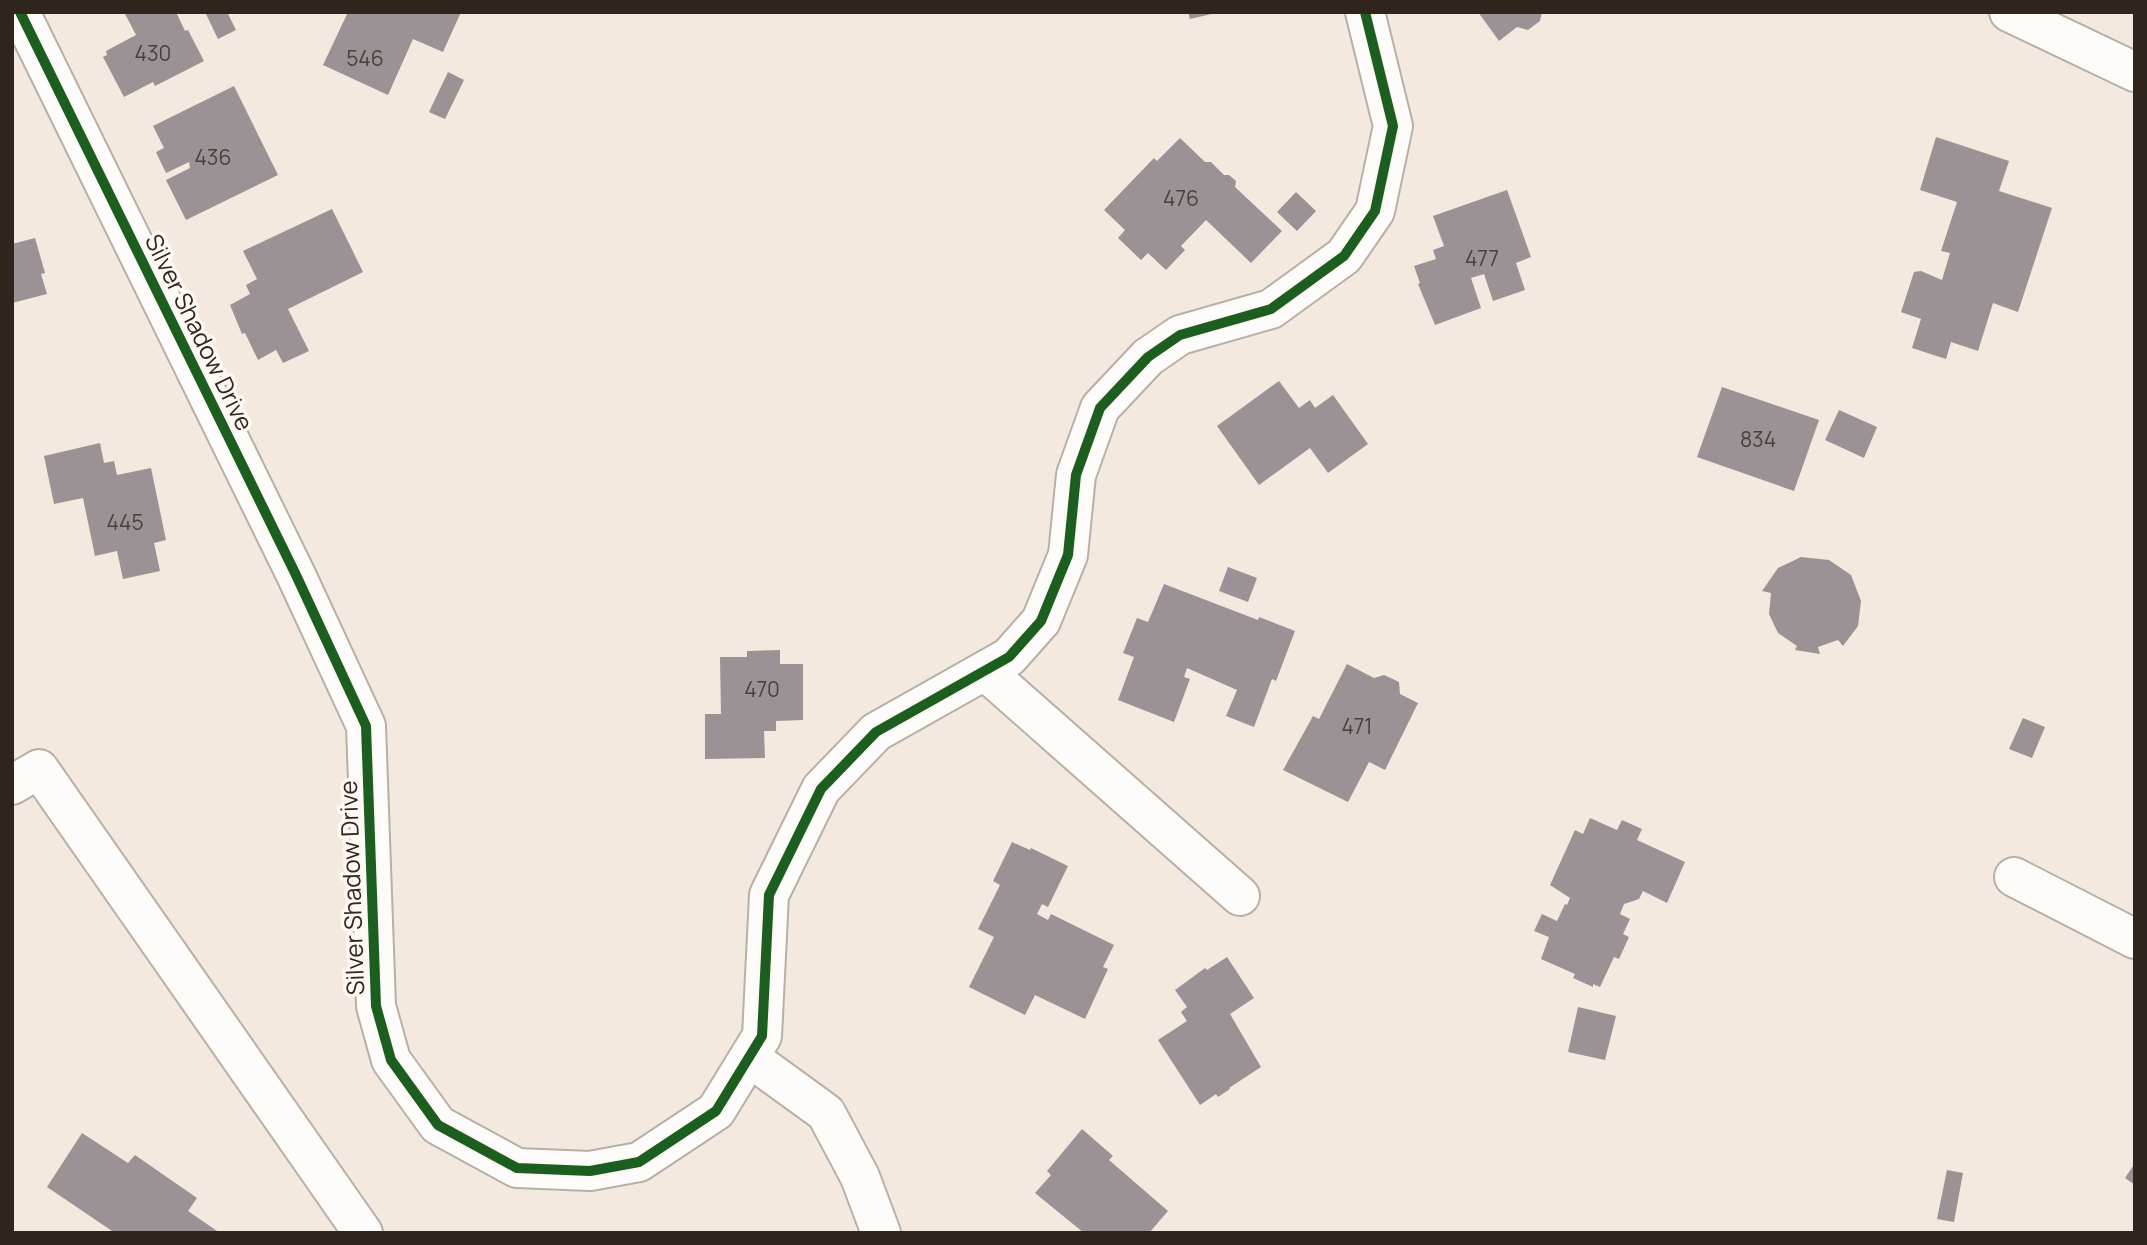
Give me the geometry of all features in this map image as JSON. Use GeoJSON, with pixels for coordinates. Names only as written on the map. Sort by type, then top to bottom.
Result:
{"type":"FeatureCollection","features":[{"type":"Feature","properties":{"kind":"street","name":"Silver Shadow Drive"},"geometry":{"type":"LineString","coordinates":[[20,12],[296,575],[366,726],[376,1006],[391,1060],[438,1125],[517,1168],[590,1171],[639,1162],[716,1111],[761,1036],[769,895],[821,789],[876,732],[1009,657],[1041,621],[1068,555],[1076,475],[1100,408],[1148,357],[1180,335],[1271,309],[1344,256],[1375,211],[1393,126],[1365,12]]}},
{"type":"Feature","properties":{"kind":"street"},"geometry":{"type":"LineString","coordinates":[[2009,12],[2135,72]]}},
{"type":"Feature","properties":{"kind":"street"},"geometry":{"type":"LineString","coordinates":[[985,671],[1240,896]]}},
{"type":"Feature","properties":{"kind":"street"},"geometry":{"type":"LineString","coordinates":[[26,777],[363,1233]]}},
{"type":"Feature","properties":{"kind":"street"},"geometry":{"type":"LineString","coordinates":[[2014,877],[2135,939]]}},
{"type":"Feature","properties":{"kind":"street"},"geometry":{"type":"LineString","coordinates":[[749,1056],[826,1113],[860,1177],[881,1233]]}},
{"type":"Feature","properties":{"kind":"building"},"geometry":{"type":"Polygon","coordinates":[[[124,12],[176,12],[204,61],[155,86],[153,82],[124,97],[103,57],[107,55],[106,51],[136,35],[124,12]]]}},
{"type":"Feature","properties":{"kind":"building"},"geometry":{"type":"Polygon","coordinates":[[[205,12],[227,12],[236,30],[218,39],[205,12]]]}},
{"type":"Feature","properties":{"kind":"building"},"geometry":{"type":"Polygon","coordinates":[[[348,12],[461,12],[443,52],[413,39],[388,95],[323,65],[348,12]]]}},
{"type":"Feature","properties":{"kind":"building"},"geometry":{"type":"Polygon","coordinates":[[[1188,12],[1216,12],[1216,13],[1190,19],[1188,12]]]}},
{"type":"Feature","properties":{"kind":"building"},"geometry":{"type":"Polygon","coordinates":[[[1478,12],[1542,12],[1540,21],[1528,30],[1517,27],[1499,41],[1478,12]]]}},
{"type":"Feature","properties":{"kind":"building"},"geometry":{"type":"Polygon","coordinates":[[[448,72],[464,80],[445,119],[429,112],[448,72]]]}},
{"type":"Feature","properties":{"kind":"building"},"geometry":{"type":"Polygon","coordinates":[[[234,86],[278,175],[186,220],[166,180],[190,168],[189,162],[166,173],[156,152],[164,148],[153,126],[234,86]]]}},
{"type":"Feature","properties":{"kind":"building"},"geometry":{"type":"Polygon","coordinates":[[[1936,137],[2009,161],[1999,191],[2052,208],[2018,312],[1993,303],[1978,351],[1951,342],[1946,359],[1912,348],[1921,319],[1901,312],[1914,272],[1921,271],[1942,280],[1950,253],[1941,251],[1957,202],[1920,190],[1936,137]]]}},
{"type":"Feature","properties":{"kind":"building"},"geometry":{"type":"Polygon","coordinates":[[[1180,138],[1205,162],[1211,162],[1224,175],[1229,175],[1236,181],[1235,187],[1282,231],[1251,263],[1206,220],[1181,246],[1185,250],[1166,270],[1148,253],[1141,260],[1118,238],[1125,230],[1104,210],[1154,158],[1157,161],[1180,138]]]}},
{"type":"Feature","properties":{"kind":"building"},"geometry":{"type":"Polygon","coordinates":[[[1507,190],[1531,257],[1516,263],[1525,290],[1493,301],[1484,274],[1471,278],[1481,308],[1435,325],[1418,284],[1420,283],[1414,266],[1436,259],[1433,250],[1444,246],[1433,216],[1507,190]]]}},
{"type":"Feature","properties":{"kind":"building"},"geometry":{"type":"Polygon","coordinates":[[[1296,192],[1316,211],[1297,231],[1277,212],[1296,192]]]}},
{"type":"Feature","properties":{"kind":"building"},"geometry":{"type":"Polygon","coordinates":[[[332,209],[363,272],[288,309],[309,351],[283,363],[276,350],[258,360],[245,333],[242,334],[230,305],[250,294],[246,285],[257,279],[243,251],[332,209]]]}},
{"type":"Feature","properties":{"kind":"building"},"geometry":{"type":"Polygon","coordinates":[[[35,238],[45,273],[41,274],[47,294],[12,303],[12,244],[35,238]]]}},
{"type":"Feature","properties":{"kind":"building"},"geometry":{"type":"Polygon","coordinates":[[[1279,381],[1299,408],[1310,400],[1315,408],[1333,395],[1368,444],[1328,473],[1310,448],[1259,485],[1217,426],[1279,381]]]}},
{"type":"Feature","properties":{"kind":"building"},"geometry":{"type":"Polygon","coordinates":[[[1722,387],[1819,420],[1794,491],[1697,457],[1722,387]]]}},
{"type":"Feature","properties":{"kind":"building"},"geometry":{"type":"Polygon","coordinates":[[[1839,410],[1877,427],[1864,458],[1825,440],[1839,410]]]}},
{"type":"Feature","properties":{"kind":"building"},"geometry":{"type":"Polygon","coordinates":[[[100,443],[104,463],[114,461],[117,475],[151,468],[166,540],[154,543],[160,571],[123,579],[117,551],[95,556],[83,498],[54,504],[44,456],[100,443]]]}},
{"type":"Feature","properties":{"kind":"building"},"geometry":{"type":"Polygon","coordinates":[[[1801,557],[1829,560],[1851,575],[1861,601],[1858,626],[1843,646],[1838,640],[1818,647],[1820,654],[1795,650],[1797,646],[1778,633],[1769,614],[1771,593],[1762,591],[1778,568],[1801,557]]]}},
{"type":"Feature","properties":{"kind":"building"},"geometry":{"type":"Polygon","coordinates":[[[1228,567],[1257,578],[1248,602],[1219,591],[1228,567]]]}},
{"type":"Feature","properties":{"kind":"building"},"geometry":{"type":"Polygon","coordinates":[[[1164,584],[1258,620],[1259,617],[1295,631],[1276,681],[1272,679],[1254,727],[1226,716],[1237,690],[1187,668],[1184,677],[1190,679],[1174,722],[1118,700],[1134,657],[1123,653],[1137,618],[1148,622],[1164,584]]]}},
{"type":"Feature","properties":{"kind":"building"},"geometry":{"type":"Polygon","coordinates":[[[780,650],[780,664],[803,664],[803,720],[776,721],[776,731],[764,731],[765,758],[705,759],[705,714],[721,714],[720,657],[747,657],[747,651],[780,650]]]}},
{"type":"Feature","properties":{"kind":"building"},"geometry":{"type":"Polygon","coordinates":[[[1347,664],[1374,678],[1384,675],[1399,682],[1400,694],[1418,703],[1385,770],[1369,762],[1348,802],[1283,770],[1313,716],[1319,719],[1347,664]]]}},
{"type":"Feature","properties":{"kind":"building"},"geometry":{"type":"Polygon","coordinates":[[[2023,718],[2045,727],[2032,758],[2009,749],[2023,718]]]}},
{"type":"Feature","properties":{"kind":"building"},"geometry":{"type":"Polygon","coordinates":[[[1590,818],[1617,830],[1622,820],[1642,829],[1637,840],[1685,862],[1667,903],[1643,891],[1639,899],[1624,904],[1620,914],[1630,919],[1623,934],[1629,937],[1619,959],[1614,957],[1600,987],[1593,984],[1593,987],[1573,978],[1575,974],[1541,959],[1549,937],[1534,931],[1542,914],[1557,921],[1565,904],[1567,905],[1570,898],[1550,885],[1575,830],[1583,834],[1590,818]]]}},
{"type":"Feature","properties":{"kind":"building"},"geometry":{"type":"Polygon","coordinates":[[[1012,842],[1068,866],[1048,907],[1042,904],[1037,914],[1048,920],[1051,914],[1114,945],[1103,967],[1108,969],[1085,1019],[1035,995],[1025,1015],[969,987],[994,937],[978,929],[1000,885],[993,881],[1012,842]]]}},
{"type":"Feature","properties":{"kind":"building"},"geometry":{"type":"Polygon","coordinates":[[[1227,957],[1254,998],[1230,1014],[1261,1067],[1218,1097],[1216,1094],[1200,1105],[1158,1040],[1187,1021],[1181,1012],[1187,1007],[1175,990],[1205,968],[1207,970],[1227,957]]]}},
{"type":"Feature","properties":{"kind":"building"},"geometry":{"type":"Polygon","coordinates":[[[1578,1007],[1616,1016],[1605,1060],[1568,1052],[1578,1007]]]}},
{"type":"Feature","properties":{"kind":"building"},"geometry":{"type":"Polygon","coordinates":[[[1082,1129],[1113,1156],[1109,1160],[1168,1211],[1149,1233],[1084,1233],[1035,1193],[1051,1175],[1047,1171],[1082,1129]]]}},
{"type":"Feature","properties":{"kind":"building"},"geometry":{"type":"Polygon","coordinates":[[[82,1133],[128,1163],[135,1155],[197,1198],[188,1211],[220,1233],[115,1233],[47,1187],[82,1133]]]}},
{"type":"Feature","properties":{"kind":"building"},"geometry":{"type":"Polygon","coordinates":[[[2135,1163],[2135,1185],[2125,1178],[2135,1163]]]}},
{"type":"Feature","properties":{"kind":"building"},"geometry":{"type":"Polygon","coordinates":[[[1947,1170],[1963,1173],[1954,1222],[1937,1219],[1947,1170]]]}},
{"type":"Feature","properties":{"kind":"cycle path"},"geometry":{"type":"LineString","coordinates":[[20,12],[296,575],[366,726],[376,1006],[391,1060],[438,1125],[517,1168],[590,1171],[639,1162],[716,1111],[762,1036],[769,895],[821,789],[876,732],[1009,657],[1041,621],[1068,555],[1076,475],[1100,408],[1148,357],[1180,335],[1271,309],[1344,256],[1375,211],[1393,126],[1365,12]]}}]}
